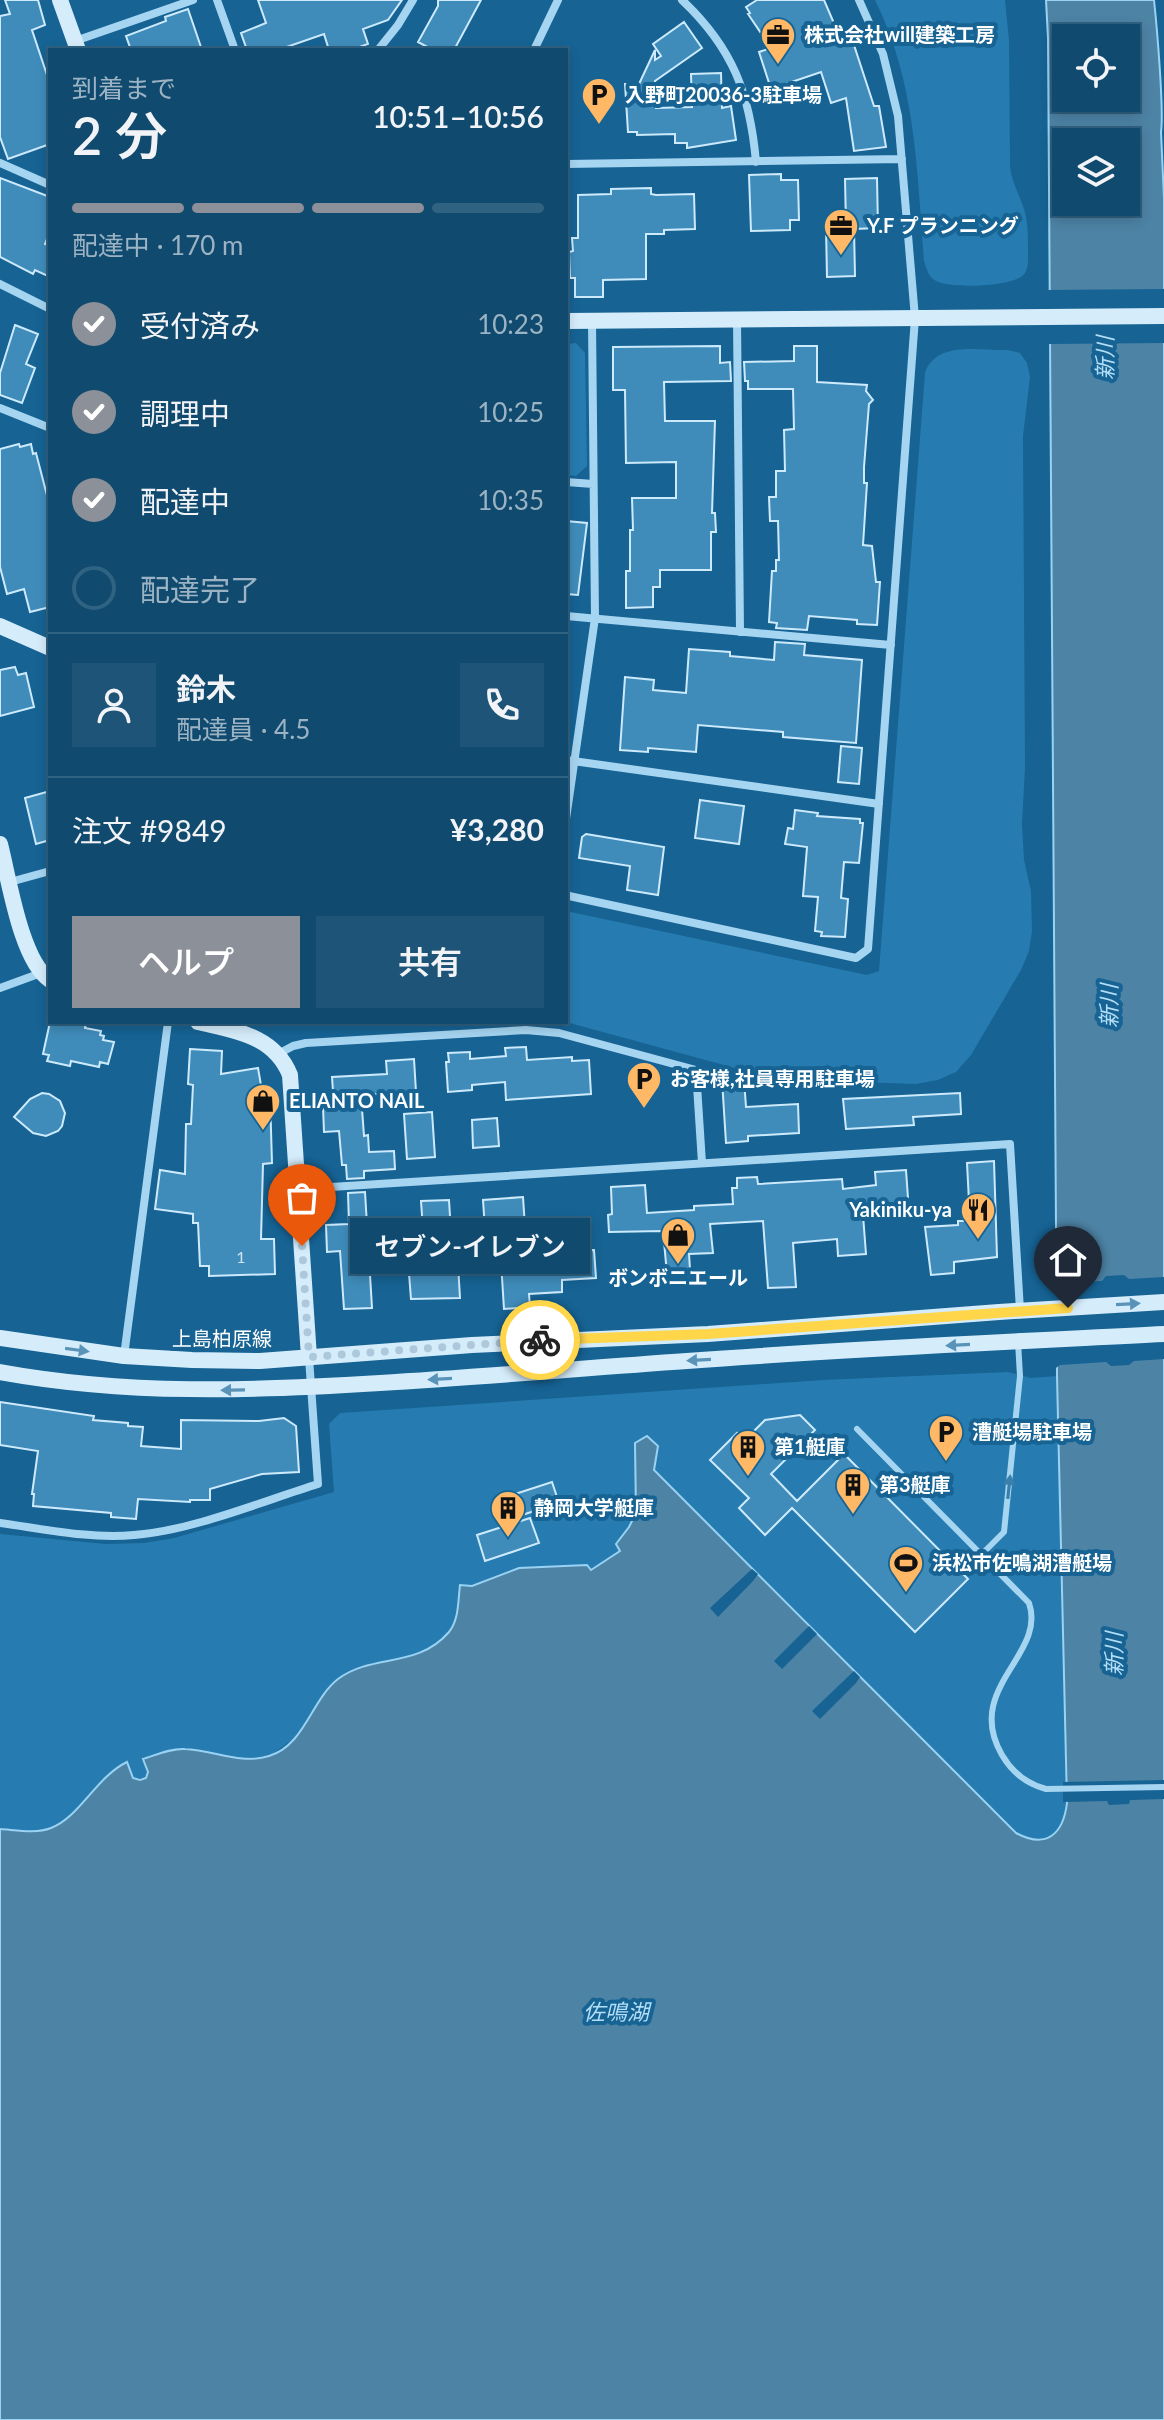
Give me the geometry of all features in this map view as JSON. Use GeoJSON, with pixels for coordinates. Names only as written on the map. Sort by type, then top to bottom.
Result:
{"type":"FeatureCollection","features":[{"type":"Feature","properties":{"kind":"street"},"geometry":{"type":"LineString","coordinates":[[60,0],[76,46],[193,0]]}},
{"type":"Feature","properties":{"kind":"street"},"geometry":{"type":"LineString","coordinates":[[217,0],[234,48]]}},
{"type":"Feature","properties":{"kind":"street"},"geometry":{"type":"LineString","coordinates":[[380,48],[413,0]]}},
{"type":"Feature","properties":{"kind":"street"},"geometry":{"type":"LineString","coordinates":[[535,48],[558,0]]}},
{"type":"Feature","properties":{"kind":"street"},"geometry":{"type":"LineString","coordinates":[[682,0],[720,43],[738,76],[750,111],[756,162]]}},
{"type":"Feature","properties":{"kind":"street"},"geometry":{"type":"LineString","coordinates":[[568,895],[856,958],[868,949],[891,645],[921,318],[892,85],[872,25],[859,0]]}},
{"type":"Feature","properties":{"kind":"street"},"geometry":{"type":"LineString","coordinates":[[568,164],[902,159]]}},
{"type":"Feature","properties":{"kind":"street"},"geometry":{"type":"LineString","coordinates":[[0,163],[48,184]]}},
{"type":"Feature","properties":{"kind":"street"},"geometry":{"type":"LineString","coordinates":[[0,284],[48,308]]}},
{"type":"Feature","properties":{"kind":"street"},"geometry":{"type":"LineString","coordinates":[[568,321],[1164,316]]}},
{"type":"Feature","properties":{"kind":"street"},"geometry":{"type":"LineString","coordinates":[[737,319],[740,632]]}},
{"type":"Feature","properties":{"kind":"street"},"geometry":{"type":"LineString","coordinates":[[568,790],[570,761],[595,618],[592,321]]}},
{"type":"Feature","properties":{"kind":"street"},"geometry":{"type":"LineString","coordinates":[[0,408],[48,427]]}},
{"type":"Feature","properties":{"kind":"street"},"geometry":{"type":"LineString","coordinates":[[568,482],[593,484]]}},
{"type":"Feature","properties":{"kind":"street"},"geometry":{"type":"LineString","coordinates":[[568,616],[891,645]]}},
{"type":"Feature","properties":{"kind":"street"},"geometry":{"type":"LineString","coordinates":[[0,626],[48,647]]}},
{"type":"Feature","properties":{"kind":"street"},"geometry":{"type":"LineString","coordinates":[[570,761],[879,804]]}},
{"type":"Feature","properties":{"kind":"street"},"geometry":{"type":"LineString","coordinates":[[0,844],[27,950],[46,976],[0,988]]}},
{"type":"Feature","properties":{"kind":"street"},"geometry":{"type":"LineString","coordinates":[[10,882],[48,872]]}},
{"type":"Feature","properties":{"kind":"street"},"geometry":{"type":"LineString","coordinates":[[124,1356],[168,1024]]}},
{"type":"Feature","properties":{"kind":"street"},"geometry":{"type":"LineString","coordinates":[[0,1523],[83,1535],[136,1535],[189,1524],[318,1484],[292,1086],[286,1064],[270,1046],[249,1035],[206,1024]]}},
{"type":"Feature","properties":{"kind":"street"},"geometry":{"type":"LineString","coordinates":[[278,1054],[306,1043],[509,1030],[559,1033],[696,1070],[702,1163]]}},
{"type":"Feature","properties":{"kind":"street"},"geometry":{"type":"LineString","coordinates":[[299,1189],[1010,1144],[1028,1310]]}},
{"type":"Feature","properties":{"kind":"street","name":"上島柏原線"},"geometry":{"type":"LineString","coordinates":[[0,1338],[124,1356],[226,1361],[550,1340],[708,1334],[1164,1302]]}},
{"type":"Feature","properties":{"kind":"street"},"geometry":{"type":"LineString","coordinates":[[0,1372],[154,1389],[229,1390],[552,1373],[688,1360],[1164,1334]]}},
{"type":"Feature","properties":{"kind":"lane"},"geometry":{"type":"LineString","coordinates":[[981,1555],[1004,1532],[1020,1376],[1018,1342]]}},
{"type":"Feature","properties":{"kind":"lane"},"geometry":{"type":"LineString","coordinates":[[857,1429],[1023,1596],[1032,1612],[1031,1632],[997,1690],[992,1715],[995,1739],[1014,1772],[1035,1786],[1046,1789],[1164,1787]]}},
{"type":"Feature","properties":{"kind":"shaded area"},"geometry":{"type":"Polygon","coordinates":[[[875,0],[1005,0],[1009,40],[1010,165],[1025,211],[1028,232],[1028,264],[1019,278],[997,284],[955,285],[936,281],[928,272],[924,261],[907,95],[889,31],[875,0]]]}},
{"type":"Feature","properties":{"kind":"shaded area"},"geometry":{"type":"Polygon","coordinates":[[[576,343],[585,353],[587,466],[576,476],[568,475],[568,344],[576,343]]]}},
{"type":"Feature","properties":{"kind":"shaded area"},"geometry":{"type":"Polygon","coordinates":[[[972,349],[1020,353],[1027,363],[1030,377],[1023,436],[1025,767],[1022,824],[1024,860],[1031,891],[1032,931],[1029,951],[1021,970],[971,1055],[956,1072],[938,1080],[916,1084],[797,1080],[757,1074],[568,1023],[568,911],[867,975],[879,971],[925,373],[939,356],[949,351],[972,349]]]}},
{"type":"Feature","properties":{"kind":"shaded area"},"geometry":{"type":"Polygon","coordinates":[[[1008,1372],[1031,1378],[1057,1376],[1067,1803],[1062,1823],[1052,1836],[1036,1840],[1016,1833],[654,1470],[658,1446],[635,1443],[636,1513],[616,1543],[620,1551],[591,1570],[519,1568],[472,1586],[449,1632],[426,1652],[336,1681],[296,1737],[270,1756],[232,1759],[198,1750],[143,1758],[148,1772],[146,1778],[133,1778],[127,1762],[106,1777],[71,1816],[51,1829],[0,1829],[0,1534],[106,1544],[144,1543],[174,1538],[334,1492],[329,1424],[340,1413],[823,1380],[1008,1372]]]}},
{"type":"Feature","properties":{"kind":"water","name":"佐鳴湖"},"geometry":{"type":"Polygon","coordinates":[[[1046,0],[1154,0],[1161,88],[1164,199],[1164,2420],[0,2420],[0,1829],[39,1831],[61,1823],[106,1777],[127,1762],[133,1778],[140,1780],[146,1778],[148,1772],[143,1759],[174,1750],[196,1750],[248,1759],[269,1756],[281,1750],[300,1732],[321,1698],[338,1679],[366,1666],[409,1656],[436,1644],[455,1622],[460,1585],[472,1586],[519,1568],[587,1565],[591,1570],[620,1551],[616,1544],[636,1513],[635,1443],[647,1436],[658,1446],[654,1470],[1016,1833],[1036,1840],[1051,1836],[1062,1823],[1067,1803],[1057,1376],[1046,0]]]}},
{"type":"Feature","properties":{"kind":"pier"},"geometry":{"type":"Polygon","coordinates":[[[1164,289],[1164,343],[1046,344],[1046,290],[1164,289]]]}},
{"type":"Feature","properties":{"kind":"pier"},"geometry":{"type":"Polygon","coordinates":[[[1124,1275],[1129,1279],[1164,1277],[1164,1359],[1134,1361],[1129,1365],[1111,1366],[1106,1362],[1060,1365],[1053,1370],[1052,1279],[1060,1283],[1102,1281],[1106,1276],[1124,1275]]]}},
{"type":"Feature","properties":{"kind":"pier"},"geometry":{"type":"Polygon","coordinates":[[[752,1569],[758,1574],[718,1617],[710,1608],[752,1569]]]}},
{"type":"Feature","properties":{"kind":"pier"},"geometry":{"type":"Polygon","coordinates":[[[809,1626],[817,1634],[782,1669],[774,1661],[809,1626]]]}},
{"type":"Feature","properties":{"kind":"pier"},"geometry":{"type":"Polygon","coordinates":[[[854,1671],[860,1677],[856,1683],[820,1719],[812,1711],[854,1671]]]}},
{"type":"Feature","properties":{"kind":"pier"},"geometry":{"type":"Polygon","coordinates":[[[1164,1780],[1164,1799],[1130,1800],[1129,1804],[1109,1805],[1107,1801],[1063,1802],[1063,1782],[1164,1780]]]}},
{"type":"Feature","properties":{"kind":"building"},"geometry":{"type":"Polygon","coordinates":[[[5,0],[38,0],[45,25],[32,30],[48,78],[48,145],[8,159],[0,137],[0,16],[10,14],[5,0]]]}},
{"type":"Feature","properties":{"kind":"building"},"geometry":{"type":"Polygon","coordinates":[[[258,0],[402,0],[388,20],[363,29],[368,44],[357,48],[328,48],[324,34],[284,48],[246,48],[241,33],[266,23],[258,0]]]}},
{"type":"Feature","properties":{"kind":"building"},"geometry":{"type":"Polygon","coordinates":[[[438,0],[481,0],[455,48],[429,48],[418,42],[438,6],[438,0]]]}},
{"type":"Feature","properties":{"kind":"building"},"geometry":{"type":"Polygon","coordinates":[[[757,0],[824,0],[842,42],[852,39],[874,106],[879,106],[886,147],[854,151],[846,98],[831,103],[821,72],[771,89],[759,52],[771,48],[746,7],[757,0]]]}},
{"type":"Feature","properties":{"kind":"building"},"geometry":{"type":"Polygon","coordinates":[[[188,9],[201,48],[130,48],[126,36],[166,21],[165,17],[188,9]]]}},
{"type":"Feature","properties":{"kind":"building"},"geometry":{"type":"Polygon","coordinates":[[[684,22],[702,48],[655,81],[656,108],[692,107],[691,74],[721,73],[722,108],[731,106],[736,140],[687,148],[687,143],[675,143],[675,134],[637,135],[637,132],[628,132],[625,84],[639,84],[655,50],[655,60],[661,56],[653,44],[684,22]]]}},
{"type":"Feature","properties":{"kind":"building"},"geometry":{"type":"Polygon","coordinates":[[[781,174],[781,180],[798,180],[799,220],[790,220],[790,230],[751,231],[749,175],[781,174]]]}},
{"type":"Feature","properties":{"kind":"building"},"geometry":{"type":"Polygon","coordinates":[[[0,178],[48,196],[48,237],[45,244],[48,245],[48,276],[35,270],[33,274],[0,257],[0,178]]]}},
{"type":"Feature","properties":{"kind":"building"},"geometry":{"type":"Polygon","coordinates":[[[877,178],[878,228],[854,229],[855,276],[827,277],[826,227],[846,226],[845,179],[877,178]]]}},
{"type":"Feature","properties":{"kind":"building"},"geometry":{"type":"Polygon","coordinates":[[[651,188],[651,194],[656,195],[694,194],[695,229],[646,234],[646,279],[603,280],[603,297],[575,297],[575,278],[570,278],[569,252],[573,251],[572,238],[578,238],[578,195],[611,194],[611,189],[651,188]]]}},
{"type":"Feature","properties":{"kind":"building"},"geometry":{"type":"Polygon","coordinates":[[[15,325],[38,334],[26,364],[35,368],[22,403],[0,395],[0,373],[15,325]]]}},
{"type":"Feature","properties":{"kind":"building"},"geometry":{"type":"Polygon","coordinates":[[[720,346],[720,363],[730,362],[731,381],[664,382],[665,421],[715,421],[712,513],[715,513],[716,532],[711,532],[711,570],[660,570],[660,587],[653,587],[653,607],[626,608],[626,571],[630,571],[630,530],[633,530],[632,498],[676,498],[676,462],[626,463],[625,390],[613,390],[613,347],[720,346]]]}},
{"type":"Feature","properties":{"kind":"building"},"geometry":{"type":"Polygon","coordinates":[[[794,346],[817,346],[817,382],[867,385],[866,391],[873,400],[869,404],[864,467],[864,483],[867,483],[863,545],[872,546],[876,582],[880,582],[877,625],[809,616],[807,630],[776,628],[777,623],[769,622],[772,571],[776,571],[776,560],[779,560],[778,521],[770,521],[769,497],[776,497],[776,471],[785,471],[784,430],[794,429],[793,389],[748,389],[744,362],[794,361],[794,346]]]}},
{"type":"Feature","properties":{"kind":"building"},"geometry":{"type":"Polygon","coordinates":[[[31,444],[48,499],[48,608],[30,612],[24,589],[7,594],[0,567],[0,449],[31,444]]]}},
{"type":"Feature","properties":{"kind":"building"},"geometry":{"type":"Polygon","coordinates":[[[568,521],[587,523],[578,595],[568,594],[568,521]]]}},
{"type":"Feature","properties":{"kind":"building"},"geometry":{"type":"Polygon","coordinates":[[[775,642],[805,644],[804,655],[862,660],[856,743],[783,737],[783,732],[698,725],[696,752],[648,748],[648,752],[620,750],[625,677],[654,680],[653,690],[686,693],[689,649],[774,660],[775,642]]]}},
{"type":"Feature","properties":{"kind":"building"},"geometry":{"type":"Polygon","coordinates":[[[15,667],[18,675],[26,673],[34,707],[0,716],[0,670],[15,667]]]}},
{"type":"Feature","properties":{"kind":"building"},"geometry":{"type":"Polygon","coordinates":[[[841,746],[862,748],[859,784],[838,782],[841,746]]]}},
{"type":"Feature","properties":{"kind":"building"},"geometry":{"type":"Polygon","coordinates":[[[48,792],[48,841],[36,844],[25,798],[48,792]]]}},
{"type":"Feature","properties":{"kind":"building"},"geometry":{"type":"Polygon","coordinates":[[[700,800],[744,806],[739,844],[695,838],[700,800]]]}},
{"type":"Feature","properties":{"kind":"building"},"geometry":{"type":"Polygon","coordinates":[[[795,810],[818,813],[817,816],[860,819],[863,823],[859,863],[844,862],[841,898],[848,899],[845,937],[821,936],[822,932],[815,931],[818,897],[803,896],[807,847],[785,844],[788,828],[793,829],[795,810]]]}},
{"type":"Feature","properties":{"kind":"building"},"geometry":{"type":"Polygon","coordinates":[[[586,834],[664,847],[658,895],[627,890],[630,866],[579,858],[582,837],[586,834]]]}},
{"type":"Feature","properties":{"kind":"building"},"geometry":{"type":"Polygon","coordinates":[[[50,1024],[86,1024],[85,1028],[101,1031],[103,1040],[114,1042],[108,1064],[100,1062],[99,1067],[71,1061],[70,1066],[47,1061],[49,1055],[43,1054],[50,1024]]]}},
{"type":"Feature","properties":{"kind":"building"},"geometry":{"type":"Polygon","coordinates":[[[526,1047],[527,1060],[572,1057],[572,1061],[589,1060],[591,1094],[506,1100],[505,1082],[472,1085],[472,1090],[448,1092],[448,1053],[470,1052],[470,1059],[506,1056],[505,1048],[526,1047]]]}},
{"type":"Feature","properties":{"kind":"building"},"geometry":{"type":"Polygon","coordinates":[[[190,1049],[222,1051],[221,1074],[258,1068],[263,1097],[270,1097],[272,1163],[263,1164],[261,1239],[274,1239],[275,1274],[209,1276],[209,1266],[200,1266],[198,1223],[193,1223],[193,1214],[155,1209],[160,1170],[185,1174],[186,1124],[191,1124],[193,1085],[188,1084],[190,1049]]]}},
{"type":"Feature","properties":{"kind":"building"},"geometry":{"type":"Polygon","coordinates":[[[414,1059],[416,1092],[361,1095],[364,1136],[368,1135],[369,1152],[394,1151],[395,1169],[364,1171],[364,1178],[347,1179],[346,1165],[342,1165],[339,1131],[324,1132],[323,1107],[334,1106],[332,1077],[387,1074],[386,1061],[414,1059]]]}},
{"type":"Feature","properties":{"kind":"building"},"geometry":{"type":"Polygon","coordinates":[[[744,1079],[746,1107],[798,1104],[799,1133],[748,1136],[748,1141],[726,1143],[722,1080],[744,1079]]]}},
{"type":"Feature","properties":{"kind":"building"},"geometry":{"type":"Polygon","coordinates":[[[42,1093],[60,1101],[65,1113],[58,1131],[46,1136],[33,1133],[14,1117],[30,1099],[42,1093]]]}},
{"type":"Feature","properties":{"kind":"building"},"geometry":{"type":"Polygon","coordinates":[[[960,1093],[961,1114],[913,1117],[914,1125],[846,1129],[843,1099],[960,1093]]]}},
{"type":"Feature","properties":{"kind":"building"},"geometry":{"type":"Polygon","coordinates":[[[432,1112],[435,1157],[407,1159],[404,1114],[432,1112]]]}},
{"type":"Feature","properties":{"kind":"building"},"geometry":{"type":"Polygon","coordinates":[[[497,1118],[499,1146],[473,1148],[472,1120],[497,1118]]]}},
{"type":"Feature","properties":{"kind":"building"},"geometry":{"type":"Polygon","coordinates":[[[994,1161],[997,1257],[954,1262],[954,1273],[931,1275],[925,1227],[970,1221],[967,1163],[994,1161]]]}},
{"type":"Feature","properties":{"kind":"building"},"geometry":{"type":"Polygon","coordinates":[[[906,1170],[909,1212],[863,1215],[866,1254],[838,1256],[837,1239],[793,1243],[796,1287],[768,1288],[763,1221],[710,1224],[713,1253],[689,1254],[691,1284],[668,1285],[663,1231],[609,1232],[611,1187],[645,1185],[647,1213],[733,1204],[732,1188],[737,1188],[737,1178],[757,1177],[758,1184],[842,1179],[843,1189],[876,1185],[875,1172],[906,1170]]]}},
{"type":"Feature","properties":{"kind":"building"},"geometry":{"type":"Polygon","coordinates":[[[365,1192],[372,1308],[344,1309],[340,1251],[327,1252],[326,1225],[349,1224],[348,1193],[365,1192]]]}},
{"type":"Feature","properties":{"kind":"building"},"geometry":{"type":"Polygon","coordinates":[[[523,1197],[526,1242],[573,1239],[573,1251],[594,1250],[596,1278],[562,1280],[562,1292],[529,1294],[530,1307],[504,1309],[501,1262],[458,1264],[460,1298],[411,1299],[408,1261],[413,1260],[411,1230],[423,1230],[421,1201],[449,1200],[451,1232],[485,1230],[483,1200],[523,1197]]]}},
{"type":"Feature","properties":{"kind":"building"},"geometry":{"type":"Polygon","coordinates":[[[0,1402],[94,1416],[93,1420],[128,1423],[128,1426],[143,1427],[141,1446],[181,1449],[181,1420],[259,1421],[284,1418],[296,1426],[299,1472],[262,1474],[210,1489],[210,1500],[138,1499],[136,1519],[111,1517],[111,1513],[33,1506],[38,1451],[0,1445],[0,1402]]]}},
{"type":"Feature","properties":{"kind":"building"},"geometry":{"type":"Polygon","coordinates":[[[800,1415],[815,1430],[771,1474],[797,1501],[844,1454],[968,1579],[915,1632],[792,1508],[765,1535],[739,1508],[749,1498],[710,1460],[737,1433],[744,1441],[765,1420],[800,1415]]]}},
{"type":"Feature","properties":{"kind":"building"},"geometry":{"type":"Polygon","coordinates":[[[552,1482],[559,1503],[516,1517],[509,1496],[552,1482]]]}},
{"type":"Feature","properties":{"kind":"building","name":"静岡大学艇庫"},"geometry":{"type":"Polygon","coordinates":[[[530,1518],[539,1543],[485,1561],[477,1535],[530,1518]]]}},
{"type":"Feature","properties":{"kind":"way so far"},"geometry":{"type":"LineString","coordinates":[[302,1246],[309,1357],[540,1340]]}},
{"type":"Feature","properties":{"kind":"place","name":"株式会社will建築工房"},"geometry":{"type":"Point","coordinates":[778,66]}},
{"type":"Feature","properties":{"kind":"place","name":"入野町20036-3駐車場"},"geometry":{"type":"Point","coordinates":[599,126]}},
{"type":"Feature","properties":{"kind":"place","name":"Y.F プランニング"},"geometry":{"type":"Point","coordinates":[841,257]}},
{"type":"Feature","properties":{"kind":"place","name":"お客様,社員専用駐車場"},"geometry":{"type":"Point","coordinates":[644,1110]}},
{"type":"Feature","properties":{"kind":"place","name":"ELIANTO NAIL"},"geometry":{"type":"Point","coordinates":[263,1132]}},
{"type":"Feature","properties":{"kind":"place","name":"Yakiniku-ya"},"geometry":{"type":"Point","coordinates":[978,1241]}},
{"type":"Feature","properties":{"kind":"place","name":"セブン-イレブン"},"geometry":{"type":"Point","coordinates":[302,1246]}},
{"type":"Feature","properties":{"kind":"place","name":"ボンボニエール"},"geometry":{"type":"Point","coordinates":[678,1266]}},
{"type":"Feature","properties":{"kind":"place","name":"漕艇場駐車場"},"geometry":{"type":"Point","coordinates":[946,1463]}},
{"type":"Feature","properties":{"kind":"place","name":"第1艇庫"},"geometry":{"type":"Point","coordinates":[748,1478]}},
{"type":"Feature","properties":{"kind":"place","name":"第3艇庫"},"geometry":{"type":"Point","coordinates":[853,1516]}},
{"type":"Feature","properties":{"kind":"place","name":"静岡大学艇庫"},"geometry":{"type":"Point","coordinates":[508,1539]}},
{"type":"Feature","properties":{"kind":"place","name":"浜松市佐鳴湖漕艇場"},"geometry":{"type":"Point","coordinates":[906,1594]}},
{"type":"Feature","properties":{"kind":"route"},"geometry":{"type":"LineString","coordinates":[[540,1340],[708,1334],[1068,1308]]}},
{"type":"Feature","properties":{"kind":"water label","name":"新川"},"geometry":{"type":"Point","coordinates":[1105,358]}},
{"type":"Feature","properties":{"kind":"water label","name":"新川"},"geometry":{"type":"Point","coordinates":[1109,1006]}},
{"type":"Feature","properties":{"kind":"water label","name":"新川"},"geometry":{"type":"Point","coordinates":[1114,1654]}}]}
